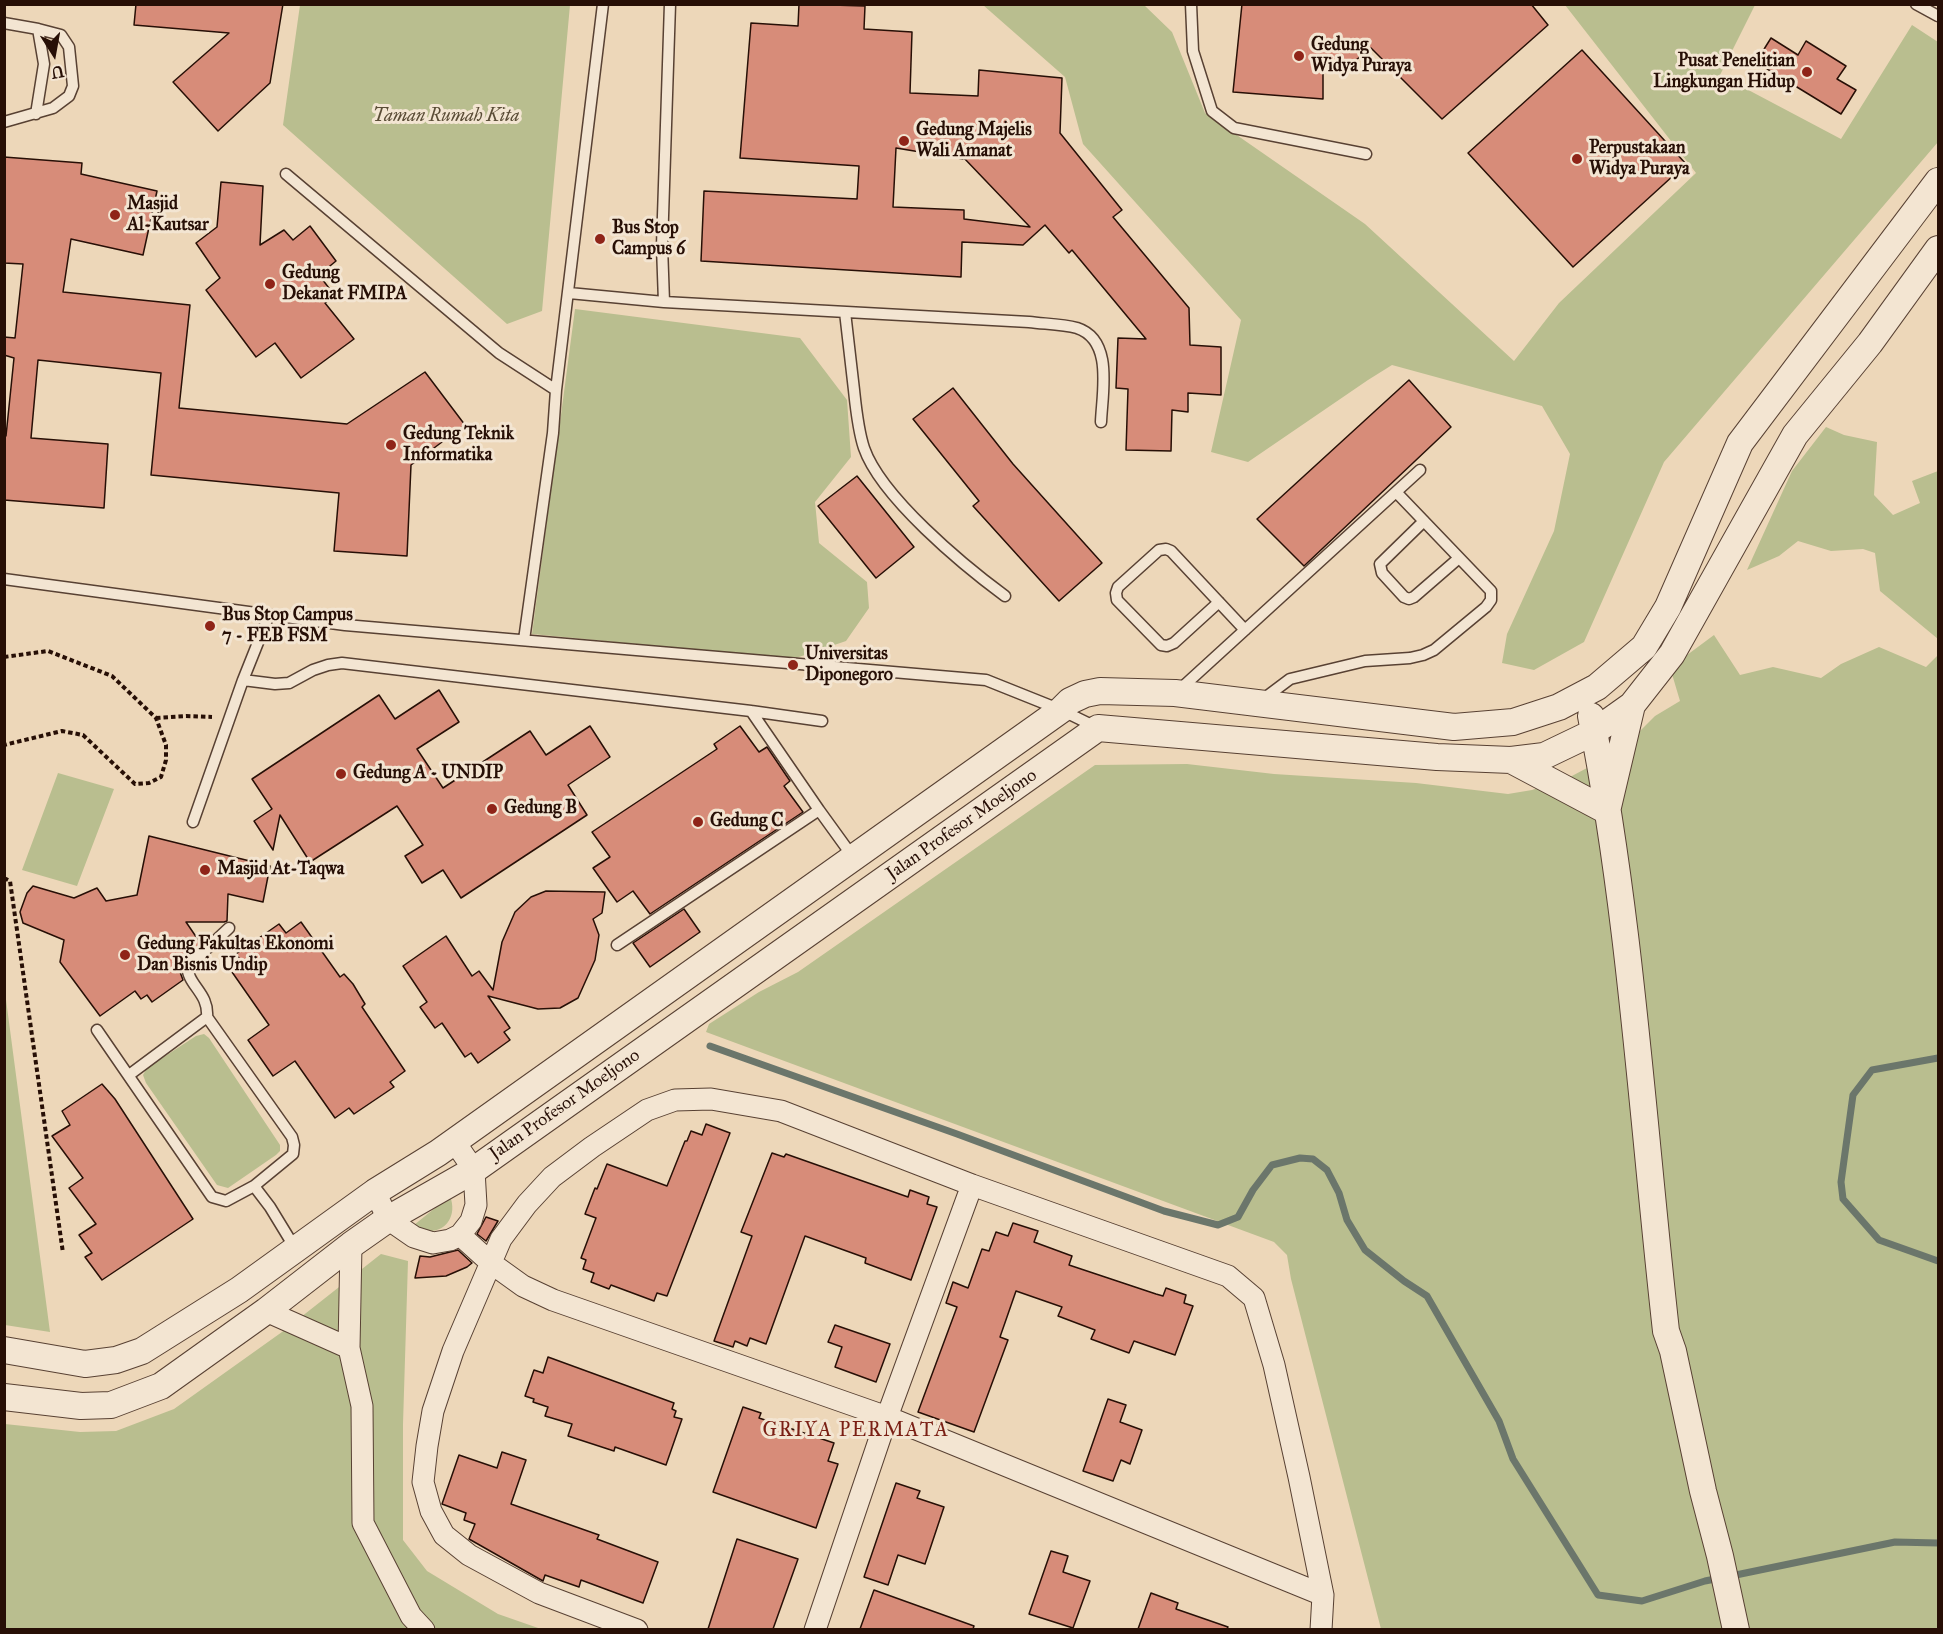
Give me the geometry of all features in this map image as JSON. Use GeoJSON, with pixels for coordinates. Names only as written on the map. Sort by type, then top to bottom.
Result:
{"type":"FeatureCollection","features":[{"type":"Feature","properties":{"kind":"street"},"geometry":{"type":"LineString","coordinates":[[4,1350],[85,1364],[117,1360],[142,1351],[239,1290],[375,1192],[454,1141],[1061,710],[1070,701],[1085,694],[1100,691],[1175,693],[1454,727],[1513,722],[1559,707],[1597,687],[1644,647],[1668,607],[1740,443],[1938,181]]}},
{"type":"Feature","properties":{"kind":"street"},"geometry":{"type":"LineString","coordinates":[[1098,728],[1437,757],[1512,760],[1544,756],[1594,732],[1632,705],[1672,654],[1795,435],[1870,343],[1938,249]]}},
{"type":"Feature","properties":{"kind":"street"},"geometry":{"type":"LineString","coordinates":[[1587,691],[1630,970],[1650,1190],[1666,1331],[1673,1351],[1736,1629]]}},
{"type":"Feature","properties":{"kind":"street"},"geometry":{"type":"LineString","coordinates":[[1607,811],[1632,705]]}},
{"type":"Feature","properties":{"kind":"street","name":"Jalan Profesor Moeljono"},"geometry":{"type":"LineString","coordinates":[[4,1397],[81,1406],[111,1405],[161,1386],[266,1311],[388,1219],[474,1170],[1098,728]]}},
{"type":"Feature","properties":{"kind":"street"},"geometry":{"type":"LineString","coordinates":[[1512,760],[1607,811]]}},
{"type":"Feature","properties":{"kind":"street"},"geometry":{"type":"LineString","coordinates":[[637,1629],[538,1593],[469,1555],[444,1535],[431,1511],[423,1482],[427,1446],[433,1411],[453,1351],[501,1239],[527,1204],[552,1177],[647,1110],[675,1100],[711,1099],[781,1111],[972,1185],[1228,1276],[1254,1298],[1274,1365],[1323,1595],[1321,1629]]}},
{"type":"Feature","properties":{"kind":"street"},"geometry":{"type":"LineString","coordinates":[[375,1192],[388,1219],[414,1237],[433,1243],[460,1236],[471,1221],[476,1205],[474,1170],[454,1141]]}},
{"type":"Feature","properties":{"kind":"street"},"geometry":{"type":"LineString","coordinates":[[815,1629],[886,1417],[972,1185]]}},
{"type":"Feature","properties":{"kind":"street"},"geometry":{"type":"LineString","coordinates":[[460,1236],[491,1263],[523,1286],[553,1300],[886,1417],[1323,1595]]}},
{"type":"Feature","properties":{"kind":"street"},"geometry":{"type":"LineString","coordinates":[[351,1245],[349,1347],[362,1406],[363,1523],[411,1616],[424,1629]]}},
{"type":"Feature","properties":{"kind":"street"},"geometry":{"type":"LineString","coordinates":[[239,1290],[266,1311],[349,1347]]}},
{"type":"Feature","properties":{"kind":"lane"},"geometry":{"type":"LineString","coordinates":[[524,640],[553,433],[556,390],[603,4]]}},
{"type":"Feature","properties":{"kind":"lane"},"geometry":{"type":"LineString","coordinates":[[664,302],[662,246],[670,4]]}},
{"type":"Feature","properties":{"kind":"lane"},"geometry":{"type":"LineString","coordinates":[[1191,4],[1193,51],[1212,111],[1234,128],[1366,154]]}},
{"type":"Feature","properties":{"kind":"lane"},"geometry":{"type":"LineString","coordinates":[[1916,4],[1938,15]]}},
{"type":"Feature","properties":{"kind":"lane"},"geometry":{"type":"LineString","coordinates":[[4,23],[61,35],[69,47],[73,86],[69,96],[53,108],[4,122]]}},
{"type":"Feature","properties":{"kind":"lane"},"geometry":{"type":"LineString","coordinates":[[36,114],[45,64],[38,29]]}},
{"type":"Feature","properties":{"kind":"lane"},"geometry":{"type":"LineString","coordinates":[[286,174],[498,353],[556,390]]}},
{"type":"Feature","properties":{"kind":"lane"},"geometry":{"type":"LineString","coordinates":[[569,293],[664,302],[1029,322],[1076,328],[1089,334],[1098,346],[1102,357],[1101,422]]}},
{"type":"Feature","properties":{"kind":"lane"},"geometry":{"type":"LineString","coordinates":[[845,312],[857,418],[864,448],[877,473],[917,520],[976,574],[1005,596]]}},
{"type":"Feature","properties":{"kind":"lane"},"geometry":{"type":"LineString","coordinates":[[1175,693],[1420,470]]}},
{"type":"Feature","properties":{"kind":"lane"},"geometry":{"type":"LineString","coordinates":[[1257,703],[1290,679],[1365,661],[1423,655],[1434,650],[1491,600],[1491,591],[1396,492]]}},
{"type":"Feature","properties":{"kind":"lane"},"geometry":{"type":"LineString","coordinates":[[1424,521],[1380,564],[1382,573],[1404,597],[1409,599],[1414,597],[1459,558]]}},
{"type":"Feature","properties":{"kind":"lane"},"geometry":{"type":"LineString","coordinates":[[1219,603],[1174,643],[1167,646],[1161,645],[1117,600],[1116,593],[1119,587],[1159,550],[1166,549],[1171,551],[1245,630]]}},
{"type":"Feature","properties":{"kind":"lane"},"geometry":{"type":"LineString","coordinates":[[4,579],[345,625],[986,680],[1061,710],[1098,728]]}},
{"type":"Feature","properties":{"kind":"lane"},"geometry":{"type":"LineString","coordinates":[[193,822],[229,718],[269,615]]}},
{"type":"Feature","properties":{"kind":"lane"},"geometry":{"type":"LineString","coordinates":[[243,680],[274,684],[289,683],[313,670],[342,663],[822,721]]}},
{"type":"Feature","properties":{"kind":"lane"},"geometry":{"type":"LineString","coordinates":[[751,711],[853,857]]}},
{"type":"Feature","properties":{"kind":"lane"},"geometry":{"type":"LineString","coordinates":[[617,945],[819,810]]}},
{"type":"Feature","properties":{"kind":"lane"},"geometry":{"type":"LineString","coordinates":[[97,1030],[212,1197],[226,1201],[254,1186],[293,1154],[292,1137],[207,1017],[208,1006],[187,974],[187,964],[198,957],[229,928]]}},
{"type":"Feature","properties":{"kind":"lane"},"geometry":{"type":"LineString","coordinates":[[129,1076],[207,1017]]}},
{"type":"Feature","properties":{"kind":"lane"},"geometry":{"type":"LineString","coordinates":[[254,1186],[295,1248]]}},
{"type":"Feature","properties":{"kind":"path"},"geometry":{"type":"LineString","coordinates":[[4,657],[48,651],[112,676],[156,718],[166,744],[166,760],[161,777],[149,783],[135,784],[83,735],[62,731],[5,744]]}},
{"type":"Feature","properties":{"kind":"path"},"geometry":{"type":"LineString","coordinates":[[156,718],[186,716],[229,718]]}},
{"type":"Feature","properties":{"kind":"path"},"geometry":{"type":"LineString","coordinates":[[4,878],[10,881],[63,1253]]}},
{"type":"Feature","properties":{"kind":"green space","name":"Taman Rumah Kita"},"geometry":{"type":"Polygon","coordinates":[[[300,5],[570,5],[542,311],[507,324],[283,125],[300,5]]]}},
{"type":"Feature","properties":{"kind":"green space"},"geometry":{"type":"Polygon","coordinates":[[[983,5],[1144,5],[1172,32],[1205,113],[1365,224],[1514,361],[1559,303],[1696,173],[1565,5],[1755,5],[1720,75],[1841,139],[1912,25],[1938,42],[1938,142],[1664,462],[1584,642],[1534,670],[1502,663],[1507,634],[1554,531],[1570,454],[1542,406],[1392,365],[1248,462],[1211,452],[1241,320],[1083,144],[1065,77],[983,5]]]}},
{"type":"Feature","properties":{"kind":"green space"},"geometry":{"type":"Polygon","coordinates":[[[575,309],[800,338],[847,400],[851,457],[815,502],[819,543],[867,582],[869,608],[846,641],[793,659],[532,634],[575,309]]]}},
{"type":"Feature","properties":{"kind":"green space"},"geometry":{"type":"Polygon","coordinates":[[[1826,427],[1844,435],[1877,442],[1874,495],[1893,515],[1920,503],[1912,481],[1938,471],[1938,639],[1880,591],[1875,553],[1863,549],[1831,551],[1798,541],[1779,556],[1747,570],[1792,471],[1826,427]]]}},
{"type":"Feature","properties":{"kind":"green space"},"geometry":{"type":"Polygon","coordinates":[[[1714,635],[1740,675],[1773,667],[1821,678],[1841,664],[1879,647],[1926,667],[1938,655],[1938,1629],[1381,1629],[1291,1279],[1287,1255],[1274,1242],[706,1032],[709,1024],[759,992],[798,972],[1095,765],[1187,764],[1274,774],[1416,783],[1508,794],[1532,790],[1570,777],[1621,750],[1655,716],[1680,701],[1672,674],[1683,658],[1714,635]]]}},
{"type":"Feature","properties":{"kind":"green space"},"geometry":{"type":"Polygon","coordinates":[[[58,773],[114,789],[77,886],[22,870],[58,773]]]}},
{"type":"Feature","properties":{"kind":"green space"},"geometry":{"type":"Polygon","coordinates":[[[5,992],[50,1332],[5,1325],[5,992]]]}},
{"type":"Feature","properties":{"kind":"green space"},"geometry":{"type":"Polygon","coordinates":[[[204,1034],[209,1038],[280,1145],[280,1151],[276,1155],[228,1188],[217,1185],[146,1083],[143,1075],[147,1068],[196,1036],[204,1034]]]}},
{"type":"Feature","properties":{"kind":"green space"},"geometry":{"type":"Polygon","coordinates":[[[450,1196],[452,1214],[444,1226],[430,1231],[414,1225],[450,1196]]]}},
{"type":"Feature","properties":{"kind":"green space"},"geometry":{"type":"Polygon","coordinates":[[[381,1254],[408,1261],[403,1424],[403,1540],[427,1571],[498,1614],[541,1629],[5,1630],[5,1424],[80,1432],[116,1431],[174,1409],[282,1332],[381,1254]]]}},
{"type":"Feature","properties":{"kind":"building"},"geometry":{"type":"Polygon","coordinates":[[[136,4],[283,4],[270,83],[218,131],[173,82],[229,33],[134,25],[136,4]]]}},
{"type":"Feature","properties":{"kind":"building","name":"Gedung Majelis Wali Amanat"},"geometry":{"type":"Polygon","coordinates":[[[799,4],[865,6],[864,29],[912,32],[910,93],[978,96],[979,70],[1062,78],[1060,133],[1122,210],[1113,217],[1189,308],[1190,345],[1221,347],[1221,395],[1188,393],[1188,412],[1172,410],[1171,451],[1126,450],[1128,389],[1116,388],[1118,338],[1146,339],[1072,250],[1069,253],[1045,225],[1023,245],[962,242],[961,277],[701,261],[704,191],[857,199],[859,166],[740,158],[751,23],[798,26],[799,4]],[[896,148],[893,207],[964,210],[964,219],[1030,227],[963,157],[963,159],[896,148]]]}},
{"type":"Feature","properties":{"kind":"building","name":"Gedung Widya Puraya"},"geometry":{"type":"Polygon","coordinates":[[[1242,4],[1531,4],[1548,25],[1442,119],[1371,48],[1346,68],[1323,67],[1323,99],[1233,92],[1242,4]]]}},
{"type":"Feature","properties":{"kind":"building","name":"Pusat Penelitian Lingkungan Hidup"},"geometry":{"type":"Polygon","coordinates":[[[1771,38],[1798,55],[1806,41],[1846,66],[1837,79],[1856,90],[1841,114],[1756,62],[1771,38]]]}},
{"type":"Feature","properties":{"kind":"building","name":"Perpustakaan Widya Puraya"},"geometry":{"type":"Polygon","coordinates":[[[1582,50],[1686,164],[1573,267],[1468,153],[1582,50]]]}},
{"type":"Feature","properties":{"kind":"building"},"geometry":{"type":"Polygon","coordinates":[[[4,157],[82,163],[81,174],[157,191],[143,255],[71,239],[63,292],[190,305],[179,408],[347,424],[425,372],[465,425],[411,465],[407,556],[334,551],[339,493],[151,475],[161,373],[38,360],[31,438],[108,444],[104,508],[4,500],[4,436],[6,436],[14,358],[4,355],[4,337],[15,338],[23,264],[4,263],[4,157]]]}},
{"type":"Feature","properties":{"kind":"building","name":"Gedung Dekanat FMIPA"},"geometry":{"type":"Polygon","coordinates":[[[221,182],[263,186],[260,245],[284,230],[293,240],[310,226],[336,261],[319,275],[335,296],[325,303],[354,339],[301,378],[275,343],[256,357],[206,290],[220,278],[196,243],[217,227],[221,182]]]}},
{"type":"Feature","properties":{"kind":"building"},"geometry":{"type":"Polygon","coordinates":[[[1409,380],[1451,427],[1304,566],[1257,519],[1409,380]]]}},
{"type":"Feature","properties":{"kind":"building"},"geometry":{"type":"Polygon","coordinates":[[[953,388],[1013,464],[1102,563],[1059,601],[973,506],[979,501],[913,419],[953,388]]]}},
{"type":"Feature","properties":{"kind":"building"},"geometry":{"type":"Polygon","coordinates":[[[857,476],[914,547],[876,578],[818,506],[857,476]]]}},
{"type":"Feature","properties":{"kind":"building"},"geometry":{"type":"Polygon","coordinates":[[[439,690],[459,722],[417,749],[443,788],[530,731],[546,755],[590,726],[610,757],[568,785],[587,815],[461,898],[443,870],[422,883],[405,856],[423,845],[397,806],[310,862],[280,815],[273,850],[254,821],[272,809],[252,779],[379,695],[395,719],[439,690]]]}},
{"type":"Feature","properties":{"kind":"building","name":"Gedung C"},"geometry":{"type":"Polygon","coordinates":[[[740,726],[759,752],[767,747],[790,781],[784,786],[803,812],[650,914],[633,891],[617,902],[593,868],[610,857],[592,832],[717,749],[714,744],[740,726]]]}},
{"type":"Feature","properties":{"kind":"building","name":"Gedung Fakultas Ekonomi Dan Bisnis Undip"},"geometry":{"type":"Polygon","coordinates":[[[149,836],[270,866],[263,902],[228,894],[227,921],[186,922],[201,944],[180,961],[183,980],[152,1002],[147,995],[141,999],[135,991],[100,1016],[60,962],[64,940],[23,923],[20,912],[27,893],[33,886],[74,898],[97,888],[106,901],[137,895],[149,836]]]}},
{"type":"Feature","properties":{"kind":"building"},"geometry":{"type":"Polygon","coordinates":[[[546,891],[605,892],[602,913],[593,919],[599,935],[595,960],[578,998],[560,1008],[538,1009],[488,996],[510,1028],[504,1032],[510,1040],[478,1063],[471,1053],[465,1057],[442,1023],[435,1028],[420,1007],[427,1002],[403,966],[446,936],[472,976],[479,971],[493,990],[502,942],[515,912],[531,897],[546,891]]]}},
{"type":"Feature","properties":{"kind":"building"},"geometry":{"type":"Polygon","coordinates":[[[684,909],[700,932],[650,967],[633,943],[684,909]]]}},
{"type":"Feature","properties":{"kind":"building"},"geometry":{"type":"Polygon","coordinates":[[[301,922],[340,977],[344,974],[353,984],[365,1004],[362,1007],[405,1071],[390,1082],[394,1087],[354,1114],[349,1108],[335,1118],[295,1061],[273,1076],[248,1040],[269,1025],[232,972],[243,964],[236,954],[279,924],[286,933],[301,922]]]}},
{"type":"Feature","properties":{"kind":"building"},"geometry":{"type":"Polygon","coordinates":[[[102,1084],[115,1099],[193,1219],[102,1280],[85,1257],[92,1253],[79,1235],[96,1224],[69,1188],[83,1178],[52,1136],[70,1125],[62,1111],[102,1084]]]}},
{"type":"Feature","properties":{"kind":"building"},"geometry":{"type":"Polygon","coordinates":[[[706,1124],[730,1133],[667,1296],[657,1293],[654,1301],[611,1285],[609,1289],[591,1282],[594,1273],[583,1269],[586,1260],[581,1258],[596,1218],[585,1214],[607,1164],[667,1186],[691,1131],[702,1135],[706,1124]]]}},
{"type":"Feature","properties":{"kind":"building"},"geometry":{"type":"Polygon","coordinates":[[[772,1153],[784,1157],[786,1154],[908,1197],[910,1190],[929,1197],[927,1204],[937,1207],[911,1280],[865,1263],[866,1258],[805,1236],[766,1344],[750,1338],[747,1346],[735,1341],[733,1347],[714,1341],[752,1236],[741,1232],[772,1153]]]}},
{"type":"Feature","properties":{"kind":"building"},"geometry":{"type":"Polygon","coordinates":[[[486,1217],[498,1221],[486,1241],[477,1234],[486,1217]]]}},
{"type":"Feature","properties":{"kind":"building"},"geometry":{"type":"Polygon","coordinates":[[[1013,1223],[1038,1231],[1034,1242],[1072,1256],[1069,1265],[1163,1296],[1166,1288],[1186,1295],[1184,1303],[1193,1306],[1175,1355],[1134,1341],[1129,1353],[1091,1339],[1095,1330],[1058,1316],[1062,1307],[1016,1291],[1000,1337],[1008,1340],[974,1432],[918,1412],[957,1307],[946,1303],[953,1282],[968,1288],[982,1249],[989,1251],[996,1232],[1008,1236],[1013,1223]]]}},
{"type":"Feature","properties":{"kind":"building"},"geometry":{"type":"Polygon","coordinates":[[[458,1250],[472,1263],[467,1267],[446,1276],[415,1278],[420,1256],[430,1257],[458,1250]]]}},
{"type":"Feature","properties":{"kind":"building"},"geometry":{"type":"Polygon","coordinates":[[[835,1325],[890,1344],[876,1382],[835,1367],[842,1347],[828,1342],[835,1325]]]}},
{"type":"Feature","properties":{"kind":"building"},"geometry":{"type":"Polygon","coordinates":[[[548,1357],[674,1403],[672,1409],[676,1411],[674,1417],[682,1419],[666,1465],[615,1447],[614,1451],[568,1436],[572,1424],[545,1416],[548,1407],[533,1402],[534,1399],[525,1396],[534,1370],[543,1373],[548,1357]]]}},
{"type":"Feature","properties":{"kind":"building"},"geometry":{"type":"Polygon","coordinates":[[[1108,1399],[1126,1405],[1120,1422],[1142,1430],[1130,1464],[1121,1460],[1113,1481],[1083,1471],[1108,1399]]]}},
{"type":"Feature","properties":{"kind":"building"},"geometry":{"type":"Polygon","coordinates":[[[743,1407],[761,1413],[759,1418],[834,1443],[828,1461],[838,1464],[816,1528],[713,1492],[743,1407]]]}},
{"type":"Feature","properties":{"kind":"building"},"geometry":{"type":"Polygon","coordinates":[[[502,1452],[526,1460],[511,1504],[599,1535],[597,1539],[658,1562],[643,1603],[581,1580],[579,1587],[545,1575],[543,1581],[469,1539],[475,1524],[464,1520],[466,1513],[442,1504],[459,1455],[497,1468],[502,1452]]]}},
{"type":"Feature","properties":{"kind":"building"},"geometry":{"type":"Polygon","coordinates":[[[896,1483],[920,1491],[917,1498],[944,1507],[925,1564],[898,1555],[888,1585],[864,1577],[896,1483]]]}},
{"type":"Feature","properties":{"kind":"building"},"geometry":{"type":"Polygon","coordinates":[[[737,1539],[798,1559],[773,1629],[708,1629],[737,1539]]]}},
{"type":"Feature","properties":{"kind":"building"},"geometry":{"type":"Polygon","coordinates":[[[1051,1551],[1068,1556],[1063,1572],[1090,1581],[1073,1628],[1029,1614],[1051,1551]]]}},
{"type":"Feature","properties":{"kind":"building"},"geometry":{"type":"Polygon","coordinates":[[[874,1590],[974,1626],[973,1629],[860,1629],[874,1590]]]}},
{"type":"Feature","properties":{"kind":"building"},"geometry":{"type":"Polygon","coordinates":[[[1151,1593],[1178,1603],[1176,1609],[1228,1627],[1227,1629],[1138,1629],[1151,1593]]]}},
{"type":"Feature","properties":{"kind":"waterway"},"geometry":{"type":"LineString","coordinates":[[710,1046],[1164,1211],[1218,1225],[1238,1217],[1253,1190],[1272,1165],[1300,1158],[1313,1159],[1327,1170],[1339,1193],[1347,1220],[1365,1250],[1427,1296],[1499,1421],[1513,1459],[1598,1595],[1642,1601],[1720,1578]]}},
{"type":"Feature","properties":{"kind":"waterway"},"geometry":{"type":"LineString","coordinates":[[1938,1058],[1872,1070],[1853,1095],[1841,1182],[1843,1199],[1879,1240],[1938,1261]]}},
{"type":"Feature","properties":{"kind":"waterway"},"geometry":{"type":"LineString","coordinates":[[1731,1576],[1895,1542],[1938,1543]]}},
{"type":"Feature","properties":{"kind":"place","name":"Gedung Widya Puraya"},"geometry":{"type":"Point","coordinates":[1299,56]}},
{"type":"Feature","properties":{"kind":"place","name":"Pusat Penelitian Lingkungan Hidup"},"geometry":{"type":"Point","coordinates":[1807,72]}},
{"type":"Feature","properties":{"kind":"place","name":"Gedung Majelis Wali Amanat"},"geometry":{"type":"Point","coordinates":[904,141]}},
{"type":"Feature","properties":{"kind":"place","name":"Perpustakaan Widya Puraya"},"geometry":{"type":"Point","coordinates":[1577,159]}},
{"type":"Feature","properties":{"kind":"place","name":"Masjid Al-Kautsar"},"geometry":{"type":"Point","coordinates":[115,215]}},
{"type":"Feature","properties":{"kind":"place","name":"Bus Stop Campus 6"},"geometry":{"type":"Point","coordinates":[600,239]}},
{"type":"Feature","properties":{"kind":"place","name":"Gedung Dekanat FMIPA"},"geometry":{"type":"Point","coordinates":[270,284]}},
{"type":"Feature","properties":{"kind":"place","name":"Gedung Teknik Informatika"},"geometry":{"type":"Point","coordinates":[391,445]}},
{"type":"Feature","properties":{"kind":"place","name":"Bus Stop Campus 7 - FEB FSM"},"geometry":{"type":"Point","coordinates":[210,626]}},
{"type":"Feature","properties":{"kind":"place","name":"Universitas Diponegoro"},"geometry":{"type":"Point","coordinates":[793,665]}},
{"type":"Feature","properties":{"kind":"place","name":"Gedung A - UNDIP"},"geometry":{"type":"Point","coordinates":[341,774]}},
{"type":"Feature","properties":{"kind":"place","name":"Gedung B"},"geometry":{"type":"Point","coordinates":[492,809]}},
{"type":"Feature","properties":{"kind":"place","name":"Gedung C"},"geometry":{"type":"Point","coordinates":[698,822]}},
{"type":"Feature","properties":{"kind":"place","name":"Masjid At-Taqwa"},"geometry":{"type":"Point","coordinates":[205,870]}},
{"type":"Feature","properties":{"kind":"place","name":"Gedung Fakultas Ekonomi Dan Bisnis Undip"},"geometry":{"type":"Point","coordinates":[125,955]}},
{"type":"Feature","properties":{"kind":"district","name":"GRIYA PERMATA"},"geometry":{"type":"Point","coordinates":[856,1431]}}]}
